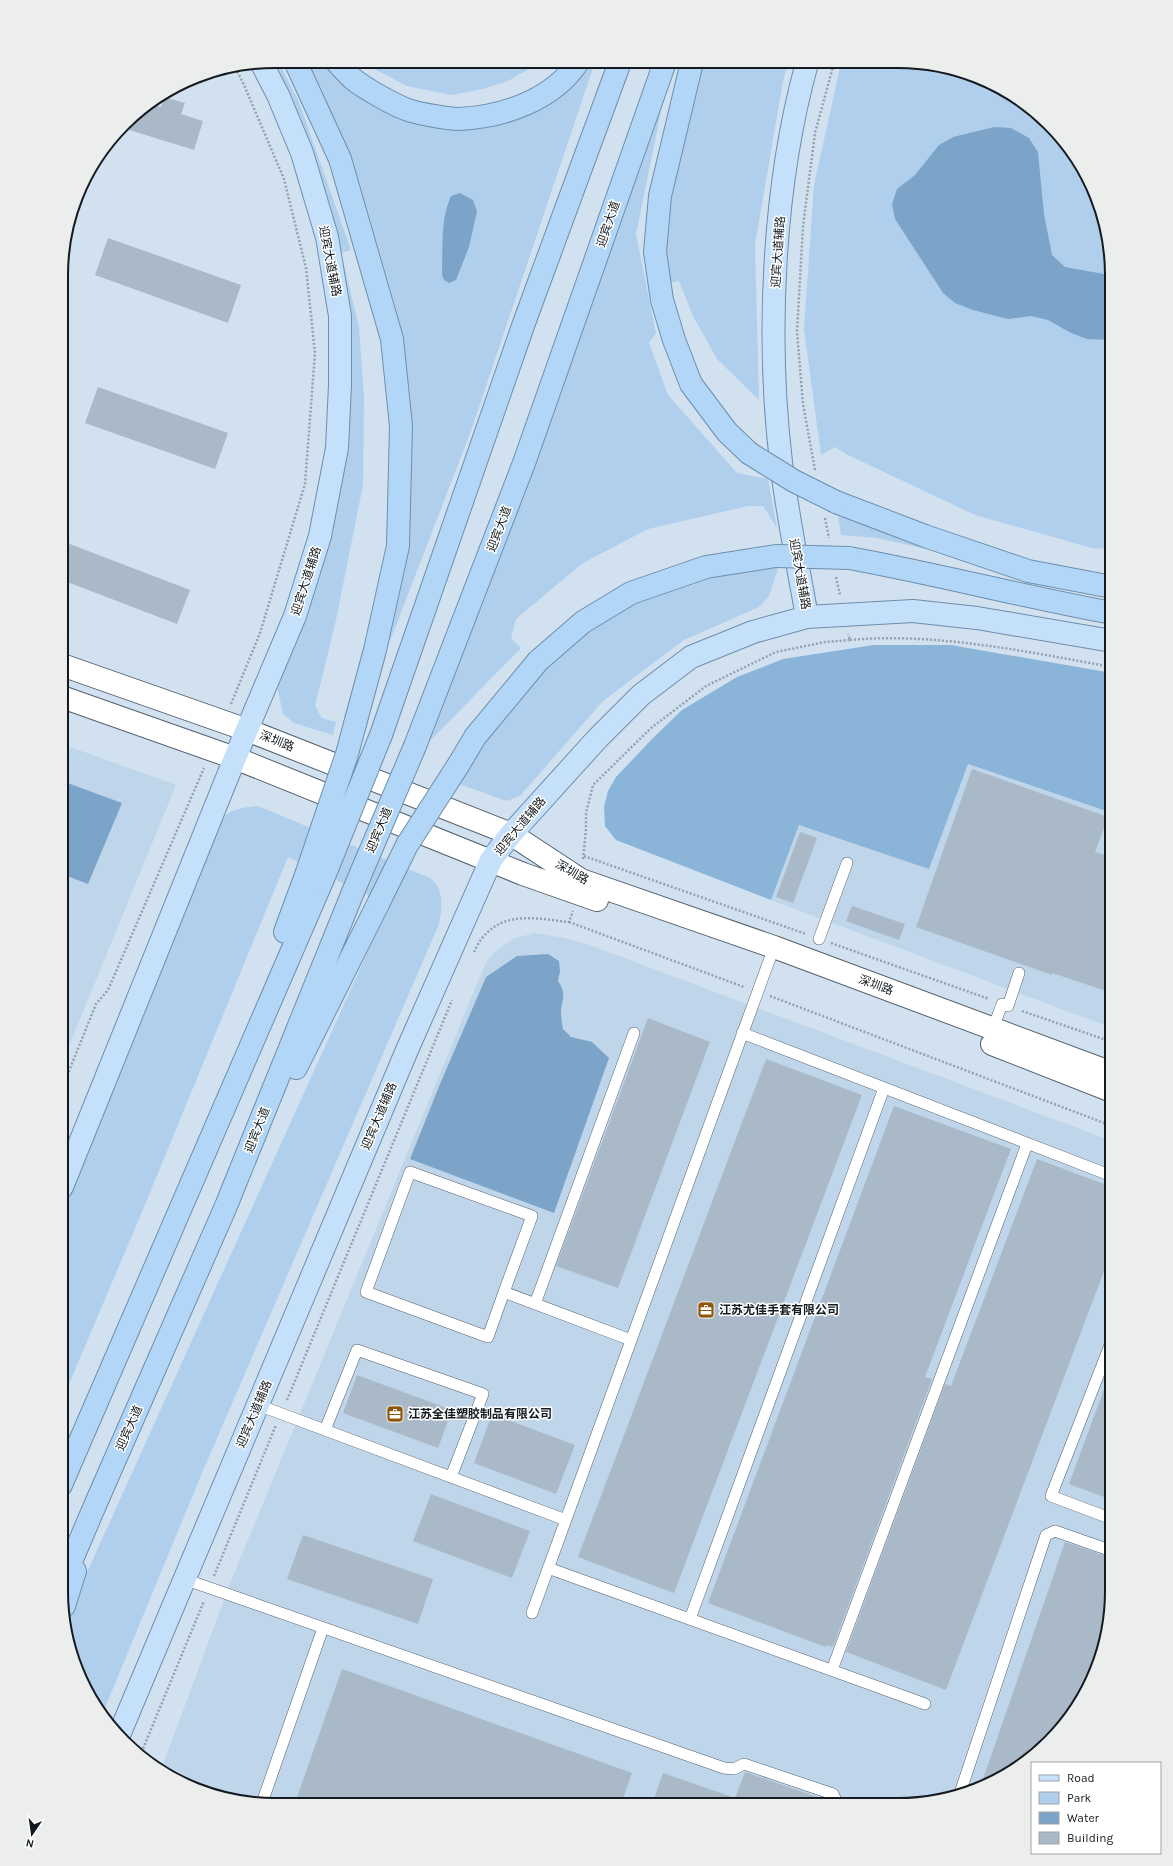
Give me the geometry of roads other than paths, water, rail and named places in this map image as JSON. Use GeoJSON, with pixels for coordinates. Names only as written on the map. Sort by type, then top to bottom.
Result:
{"type":"FeatureCollection","features":[{"type":"Feature","properties":{"kind":"highway"},"geometry":{"type":"LineString","coordinates":[[298,68],[340,159],[388,324],[392,339],[401,426],[398,546],[375,650],[314,877]]}},
{"type":"Feature","properties":{"kind":"highway"},"geometry":{"type":"LineString","coordinates":[[343,68],[353,79],[410,111],[458,119],[507,112],[546,94],[574,68]]}},
{"type":"Feature","properties":{"kind":"highway"},"geometry":{"type":"LineString","coordinates":[[68,1469],[198,1168],[314,877],[381,735],[524,323],[618,68]]}},
{"type":"Feature","properties":{"kind":"highway","name":"迎宾大道"},"geometry":{"type":"LineString","coordinates":[[68,1569],[226,1206],[353,892],[414,746],[524,463],[662,68]]}},
{"type":"Feature","properties":{"kind":"highway"},"geometry":{"type":"LineString","coordinates":[[691,68],[660,196],[655,252],[662,300],[674,340],[691,384],[727,432],[749,453],[794,481],[836,502],[925,536],[1028,571],[1105,586]]}},
{"type":"Feature","properties":{"kind":"highway"},"geometry":{"type":"LineString","coordinates":[[226,1206],[408,845],[475,737],[538,661],[582,622],[631,592],[706,567],[776,556],[849,558],[895,566],[1048,602],[1105,612]]}},
{"type":"Feature","properties":{"kind":"highway"},"geometry":{"type":"LineString","coordinates":[[68,1593],[96,1503]]}},
{"type":"Feature","properties":{"kind":"main road","name":"迎宾大道辅路"},"geometry":{"type":"LineString","coordinates":[[68,1172],[235,758],[295,616],[320,536],[337,448],[340,385],[340,316],[327,237],[302,153],[278,96],[264,68]]}},
{"type":"Feature","properties":{"kind":"main road","name":"迎宾大道辅路"},"geometry":{"type":"LineString","coordinates":[[121,1729],[407,1050],[491,860],[511,834],[597,739],[640,695],[691,657],[753,632],[807,617],[781,462],[776,397],[774,335],[775,267],[786,167],[801,84],[805,68]]}},
{"type":"Feature","properties":{"kind":"main road"},"geometry":{"type":"LineString","coordinates":[[807,617],[913,611],[977,618],[1105,640]]}},
{"type":"Feature","properties":{"kind":"street","name":"深圳路"},"geometry":{"type":"LineString","coordinates":[[68,667],[224,721],[511,834],[581,880],[990,1036],[1105,1088]]}},
{"type":"Feature","properties":{"kind":"street","name":"深圳路"},"geometry":{"type":"LineString","coordinates":[[68,699],[235,758],[579,894],[771,953]]}},
{"type":"Feature","properties":{"kind":"street","name":"深圳路"},"geometry":{"type":"LineString","coordinates":[[990,1036],[1105,1071]]}},
{"type":"Feature","properties":{"kind":"lane"},"geometry":{"type":"LineString","coordinates":[[819,939],[847,862]]}},
{"type":"Feature","properties":{"kind":"lane"},"geometry":{"type":"LineString","coordinates":[[532,1613],[771,953]]}},
{"type":"Feature","properties":{"kind":"lane"},"geometry":{"type":"LineString","coordinates":[[990,1036],[1019,973]]}},
{"type":"Feature","properties":{"kind":"lane"},"geometry":{"type":"LineString","coordinates":[[535,1304],[634,1033]]}},
{"type":"Feature","properties":{"kind":"lane"},"geometry":{"type":"LineString","coordinates":[[742,1033],[1105,1173]]}},
{"type":"Feature","properties":{"kind":"lane"},"geometry":{"type":"LineString","coordinates":[[690,1619],[884,1088]]}},
{"type":"Feature","properties":{"kind":"lane"},"geometry":{"type":"LineString","coordinates":[[832,1670],[1027,1144]]}},
{"type":"Feature","properties":{"kind":"lane"},"geometry":{"type":"LineString","coordinates":[[410,1172],[532,1216],[504,1292],[488,1337],[366,1292],[410,1172]]}},
{"type":"Feature","properties":{"kind":"lane"},"geometry":{"type":"LineString","coordinates":[[504,1292],[631,1340]]}},
{"type":"Feature","properties":{"kind":"lane"},"geometry":{"type":"LineString","coordinates":[[325,1430],[357,1350],[483,1394],[452,1477]]}},
{"type":"Feature","properties":{"kind":"lane"},"geometry":{"type":"LineString","coordinates":[[1105,1358],[1051,1496],[1105,1516]]}},
{"type":"Feature","properties":{"kind":"lane"},"geometry":{"type":"LineString","coordinates":[[258,1405],[566,1520]]}},
{"type":"Feature","properties":{"kind":"lane"},"geometry":{"type":"LineString","coordinates":[[962,1788],[1046,1535],[1055,1531],[1105,1549]]}},
{"type":"Feature","properties":{"kind":"lane"},"geometry":{"type":"LineString","coordinates":[[548,1568],[925,1704]]}},
{"type":"Feature","properties":{"kind":"lane"},"geometry":{"type":"LineString","coordinates":[[184,1579],[724,1768],[734,1769],[744,1764],[833,1794],[835,1798]]}},
{"type":"Feature","properties":{"kind":"lane"},"geometry":{"type":"LineString","coordinates":[[264,1798],[323,1628]]}},
{"type":"Feature","properties":{"kind":"water"},"geometry":{"type":"Polygon","coordinates":[[[994,127],[1011,128],[1029,138],[1038,152],[1044,214],[1052,255],[1065,267],[1105,274],[1105,340],[1087,339],[1071,333],[1048,320],[1031,316],[1008,319],[973,310],[955,303],[943,293],[895,219],[892,204],[897,189],[915,175],[939,145],[953,137],[994,127]]]}},
{"type":"Feature","properties":{"kind":"water"},"geometry":{"type":"Polygon","coordinates":[[[460,193],[473,200],[477,211],[469,247],[456,280],[449,283],[444,280],[442,275],[442,245],[445,215],[451,196],[460,193]]]}},
{"type":"Feature","properties":{"kind":"water"},"geometry":{"type":"Polygon","coordinates":[[[68,783],[122,803],[88,884],[68,876],[68,783]]]}},
{"type":"Feature","properties":{"kind":"water"},"geometry":{"type":"Polygon","coordinates":[[[548,954],[559,961],[560,971],[558,981],[563,993],[561,1018],[563,1029],[571,1037],[592,1042],[609,1058],[554,1213],[410,1159],[440,1084],[486,977],[517,956],[548,954]]]}},
{"type":"Feature","properties":{"kind":"place","name":"江苏尤佳手套有限公司"},"geometry":{"type":"Point","coordinates":[706,1310]}},
{"type":"Feature","properties":{"kind":"place","name":"江苏全佳塑胶制品有限公司"},"geometry":{"type":"Point","coordinates":[395,1414]}}]}
